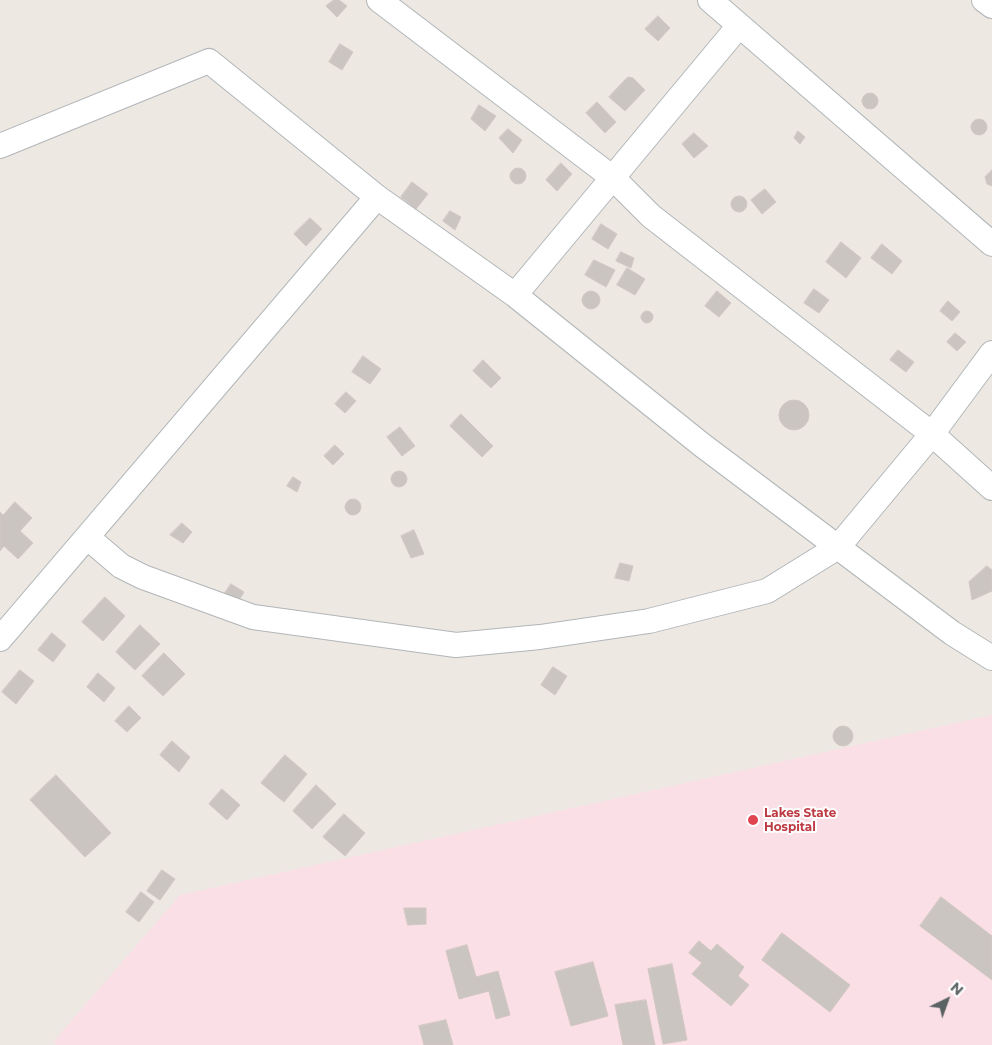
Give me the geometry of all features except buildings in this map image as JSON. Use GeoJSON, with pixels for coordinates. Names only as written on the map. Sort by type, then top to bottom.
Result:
{"type":"FeatureCollection","features":[{"type":"Feature","properties":{"kind":"street"},"geometry":{"type":"LineString","coordinates":[[379,0],[613,178],[651,216],[932,434],[992,488]]}},
{"type":"Feature","properties":{"kind":"street"},"geometry":{"type":"LineString","coordinates":[[710,0],[738,27],[858,126],[992,244]]}},
{"type":"Feature","properties":{"kind":"street"},"geometry":{"type":"LineString","coordinates":[[984,0],[992,6]]}},
{"type":"Feature","properties":{"kind":"street"},"geometry":{"type":"LineString","coordinates":[[515,294],[738,27]]}},
{"type":"Feature","properties":{"kind":"street"},"geometry":{"type":"LineString","coordinates":[[0,146],[209,61],[377,197],[515,294],[702,445],[952,633],[992,658]]}},
{"type":"Feature","properties":{"kind":"street"},"geometry":{"type":"LineString","coordinates":[[0,639],[377,197]]}},
{"type":"Feature","properties":{"kind":"street"},"geometry":{"type":"LineString","coordinates":[[87,537],[121,566],[143,577],[253,617],[456,645],[540,638],[649,621],[767,592],[838,547],[932,434],[992,354]]}},
{"type":"Feature","properties":{"kind":"shaded area","name":"Lakes State Hospital"},"geometry":{"type":"Polygon","coordinates":[[[992,715],[992,1045],[56,1045],[54,1041],[180,895],[992,715]]]}},
{"type":"Feature","properties":{"kind":"place","name":"Lakes State Hospital"},"geometry":{"type":"Point","coordinates":[753,820]}}]}
